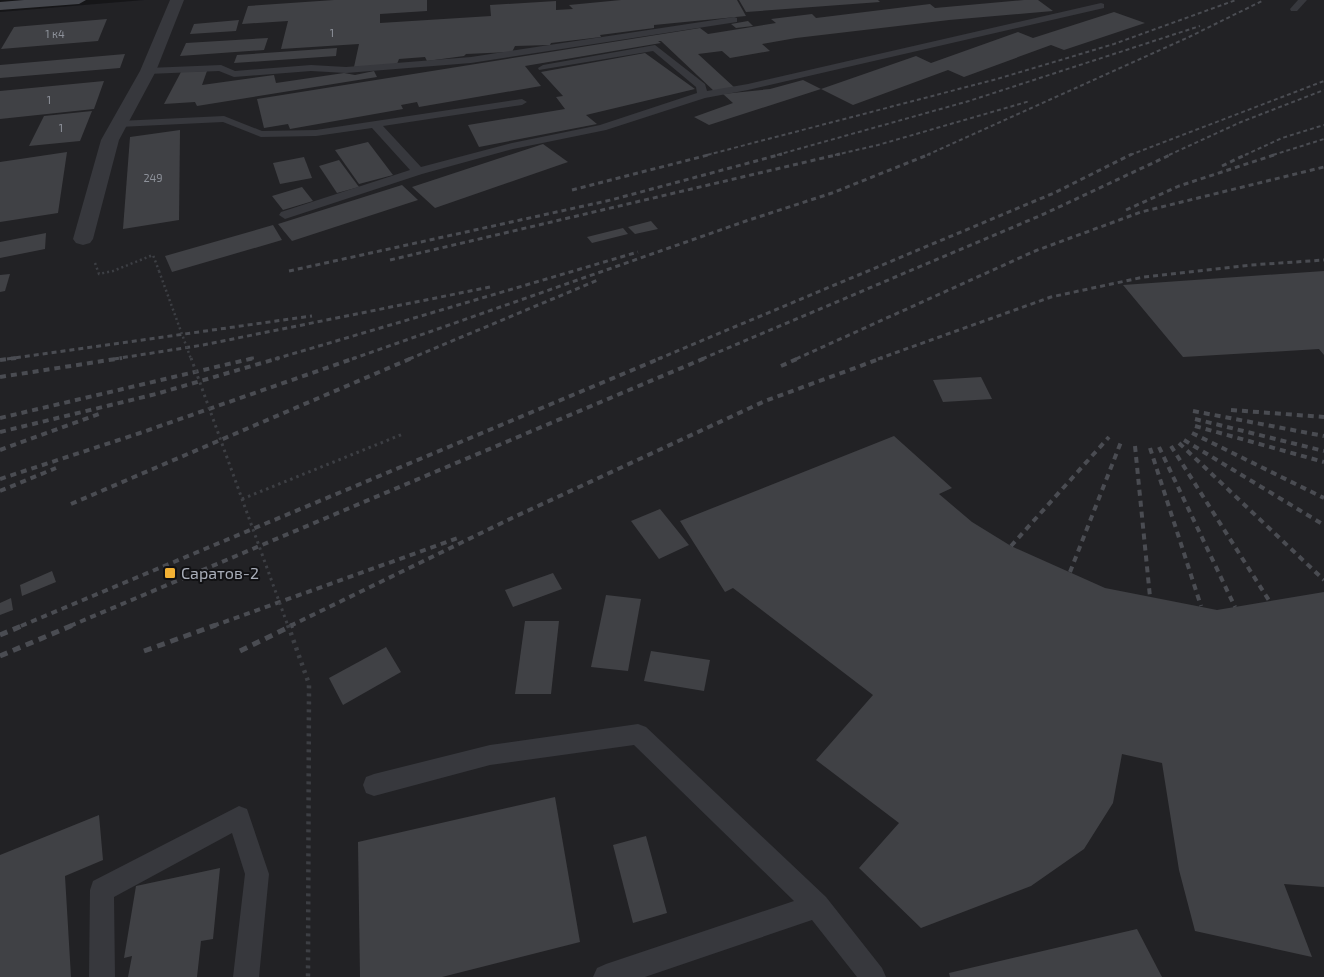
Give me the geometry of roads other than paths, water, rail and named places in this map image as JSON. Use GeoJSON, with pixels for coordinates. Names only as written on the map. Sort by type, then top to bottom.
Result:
{"type":"FeatureCollection","features":[{"type":"Feature","properties":{"kind":"main road"},"geometry":{"type":"LineString","coordinates":[[0,6],[80,0]]}},
{"type":"Feature","properties":{"kind":"street"},"geometry":{"type":"LineString","coordinates":[[82,239],[110,140],[148,72],[177,0]]}},
{"type":"Feature","properties":{"kind":"lane"},"geometry":{"type":"LineString","coordinates":[[1294,10],[1303,0]]}},
{"type":"Feature","properties":{"kind":"lane"},"geometry":{"type":"LineString","coordinates":[[285,215],[418,171],[512,146],[602,128],[703,95],[748,87],[1101,6]]}},
{"type":"Feature","properties":{"kind":"lane"},"geometry":{"type":"LineString","coordinates":[[148,72],[222,68],[234,74],[311,68],[346,70],[472,60],[734,20]]}},
{"type":"Feature","properties":{"kind":"lane"},"geometry":{"type":"LineString","coordinates":[[543,68],[655,48],[701,86],[703,95]]}},
{"type":"Feature","properties":{"kind":"lane"},"geometry":{"type":"LineString","coordinates":[[119,124],[224,118],[261,134],[316,133],[522,102]]}},
{"type":"Feature","properties":{"kind":"lane"},"geometry":{"type":"LineString","coordinates":[[375,124],[418,171]]}},
{"type":"Feature","properties":{"kind":"lane"},"geometry":{"type":"LineString","coordinates":[[374,785],[490,755],[638,734],[817,906],[873,977]]}},
{"type":"Feature","properties":{"kind":"lane"},"geometry":{"type":"LineString","coordinates":[[102,977],[102,890],[239,817],[257,874],[246,977]]}},
{"type":"Feature","properties":{"kind":"lane"},"geometry":{"type":"LineString","coordinates":[[606,977],[817,906]]}},
{"type":"Feature","properties":{"kind":"railway"},"geometry":{"type":"LineString","coordinates":[[707,155],[997,79],[1114,44],[1236,0]]}},
{"type":"Feature","properties":{"kind":"railway"},"geometry":{"type":"LineString","coordinates":[[927,155],[1189,37],[1264,0]]}},
{"type":"Feature","properties":{"kind":"railway"},"geometry":{"type":"LineString","coordinates":[[777,155],[969,101],[1200,26]]}},
{"type":"Feature","properties":{"kind":"railway"},"geometry":{"type":"LineString","coordinates":[[1130,155],[1324,81]]}},
{"type":"Feature","properties":{"kind":"railway"},"geometry":{"type":"LineString","coordinates":[[1169,155],[1241,122],[1324,90]]}},
{"type":"Feature","properties":{"kind":"railway"},"geometry":{"type":"LineString","coordinates":[[835,155],[878,145],[1030,101]]}},
{"type":"Feature","properties":{"kind":"railway"},"geometry":{"type":"LineString","coordinates":[[1245,155],[1282,138],[1324,125]]}},
{"type":"Feature","properties":{"kind":"railway"},"geometry":{"type":"LineString","coordinates":[[1273,155],[1324,139]]}},
{"type":"Feature","properties":{"kind":"railway"},"geometry":{"type":"LineString","coordinates":[[572,190],[712,154]]}},
{"type":"Feature","properties":{"kind":"railway"},"geometry":{"type":"LineString","coordinates":[[289,271],[611,200],[782,154]]}},
{"type":"Feature","properties":{"kind":"railway"},"geometry":{"type":"LineString","coordinates":[[390,260],[840,154]]}},
{"type":"Feature","properties":{"kind":"railway"},"geometry":{"type":"LineString","coordinates":[[352,359],[746,221],[832,193],[930,154]]}},
{"type":"Feature","properties":{"kind":"railway"},"geometry":{"type":"LineString","coordinates":[[702,359],[1044,214],[1172,154]]}},
{"type":"Feature","properties":{"kind":"railway"},"geometry":{"type":"LineString","coordinates":[[1222,166],[1247,154]]}},
{"type":"Feature","properties":{"kind":"railway"},"geometry":{"type":"LineString","coordinates":[[1126,210],[1179,186],[1277,154]]}},
{"type":"Feature","properties":{"kind":"railway"},"geometry":{"type":"LineString","coordinates":[[658,359],[1054,193],[1130,155]]}},
{"type":"Feature","properties":{"kind":"railway"},"geometry":{"type":"LineString","coordinates":[[796,359],[1035,251],[1141,212],[1324,167]]}},
{"type":"Feature","properties":{"kind":"railway"},"geometry":{"type":"LineString","coordinates":[[275,359],[638,252]]}},
{"type":"Feature","properties":{"kind":"railway"},"geometry":{"type":"LineString","coordinates":[[878,359],[1051,297],[1144,277],[1251,265],[1324,260]]}},
{"type":"Feature","properties":{"kind":"railway"},"geometry":{"type":"LineString","coordinates":[[409,359],[598,280]]}},
{"type":"Feature","properties":{"kind":"railway"},"geometry":{"type":"LineString","coordinates":[[114,359],[203,345],[490,287]]}},
{"type":"Feature","properties":{"kind":"railway"},"geometry":{"type":"LineString","coordinates":[[7,359],[312,316]]}},
{"type":"Feature","properties":{"kind":"railway"},"geometry":{"type":"LineString","coordinates":[[249,359],[257,357]]}},
{"type":"Feature","properties":{"kind":"railway"},"geometry":{"type":"LineString","coordinates":[[0,360],[16,358]]}},
{"type":"Feature","properties":{"kind":"railway"},"geometry":{"type":"LineString","coordinates":[[0,377],[122,358]]}},
{"type":"Feature","properties":{"kind":"railway"},"geometry":{"type":"LineString","coordinates":[[0,418],[254,358]]}},
{"type":"Feature","properties":{"kind":"railway"},"geometry":{"type":"LineString","coordinates":[[0,432],[156,394],[279,358]]}},
{"type":"Feature","properties":{"kind":"railway"},"geometry":{"type":"LineString","coordinates":[[0,479],[140,433],[355,358]]}},
{"type":"Feature","properties":{"kind":"railway"},"geometry":{"type":"LineString","coordinates":[[71,504],[412,358]]}},
{"type":"Feature","properties":{"kind":"railway"},"geometry":{"type":"LineString","coordinates":[[21,626],[661,358]]}},
{"type":"Feature","properties":{"kind":"railway"},"geometry":{"type":"LineString","coordinates":[[70,626],[705,358]]}},
{"type":"Feature","properties":{"kind":"railway"},"geometry":{"type":"LineString","coordinates":[[781,366],[799,358]]}},
{"type":"Feature","properties":{"kind":"railway"},"geometry":{"type":"LineString","coordinates":[[290,626],[512,518],[765,401],[882,358]]}},
{"type":"Feature","properties":{"kind":"railway"},"geometry":{"type":"LineString","coordinates":[[1231,410],[1324,417]]}},
{"type":"Feature","properties":{"kind":"railway"},"geometry":{"type":"LineString","coordinates":[[1193,411],[1324,436]]}},
{"type":"Feature","properties":{"kind":"railway"},"geometry":{"type":"LineString","coordinates":[[0,450],[99,414]]}},
{"type":"Feature","properties":{"kind":"railway"},"geometry":{"type":"LineString","coordinates":[[1195,419],[1324,451]]}},
{"type":"Feature","properties":{"kind":"railway"},"geometry":{"type":"LineString","coordinates":[[1195,426],[1324,462]]}},
{"type":"Feature","properties":{"kind":"railway"},"geometry":{"type":"LineString","coordinates":[[1192,433],[1324,498]]}},
{"type":"Feature","properties":{"kind":"railway"},"geometry":{"type":"LineString","coordinates":[[1011,546],[1109,437]]}},
{"type":"Feature","properties":{"kind":"railway"},"geometry":{"type":"LineString","coordinates":[[1184,440],[1324,525]]}},
{"type":"Feature","properties":{"kind":"railway"},"geometry":{"type":"LineString","coordinates":[[1070,572],[1121,442]]}},
{"type":"Feature","properties":{"kind":"railway"},"geometry":{"type":"LineString","coordinates":[[1179,443],[1324,580]]}},
{"type":"Feature","properties":{"kind":"railway"},"geometry":{"type":"LineString","coordinates":[[1135,446],[1150,597]]}},
{"type":"Feature","properties":{"kind":"railway"},"geometry":{"type":"LineString","coordinates":[[1171,446],[1270,602]]}},
{"type":"Feature","properties":{"kind":"railway"},"geometry":{"type":"LineString","coordinates":[[1159,447],[1235,607]]}},
{"type":"Feature","properties":{"kind":"railway"},"geometry":{"type":"LineString","coordinates":[[1150,448],[1201,606]]}},
{"type":"Feature","properties":{"kind":"railway"},"geometry":{"type":"LineString","coordinates":[[0,491],[56,468]]}},
{"type":"Feature","properties":{"kind":"railway"},"geometry":{"type":"LineString","coordinates":[[213,626],[458,538]]}},
{"type":"Feature","properties":{"kind":"railway"},"geometry":{"type":"LineString","coordinates":[[0,635],[24,625]]}},
{"type":"Feature","properties":{"kind":"railway"},"geometry":{"type":"LineString","coordinates":[[0,656],[73,625]]}},
{"type":"Feature","properties":{"kind":"railway"},"geometry":{"type":"LineString","coordinates":[[144,651],[216,625]]}},
{"type":"Feature","properties":{"kind":"railway"},"geometry":{"type":"LineString","coordinates":[[240,651],[293,625]]}},
{"type":"Feature","properties":{"kind":"place","name":"Саратов-2"},"geometry":{"type":"Point","coordinates":[170,573]}}]}
